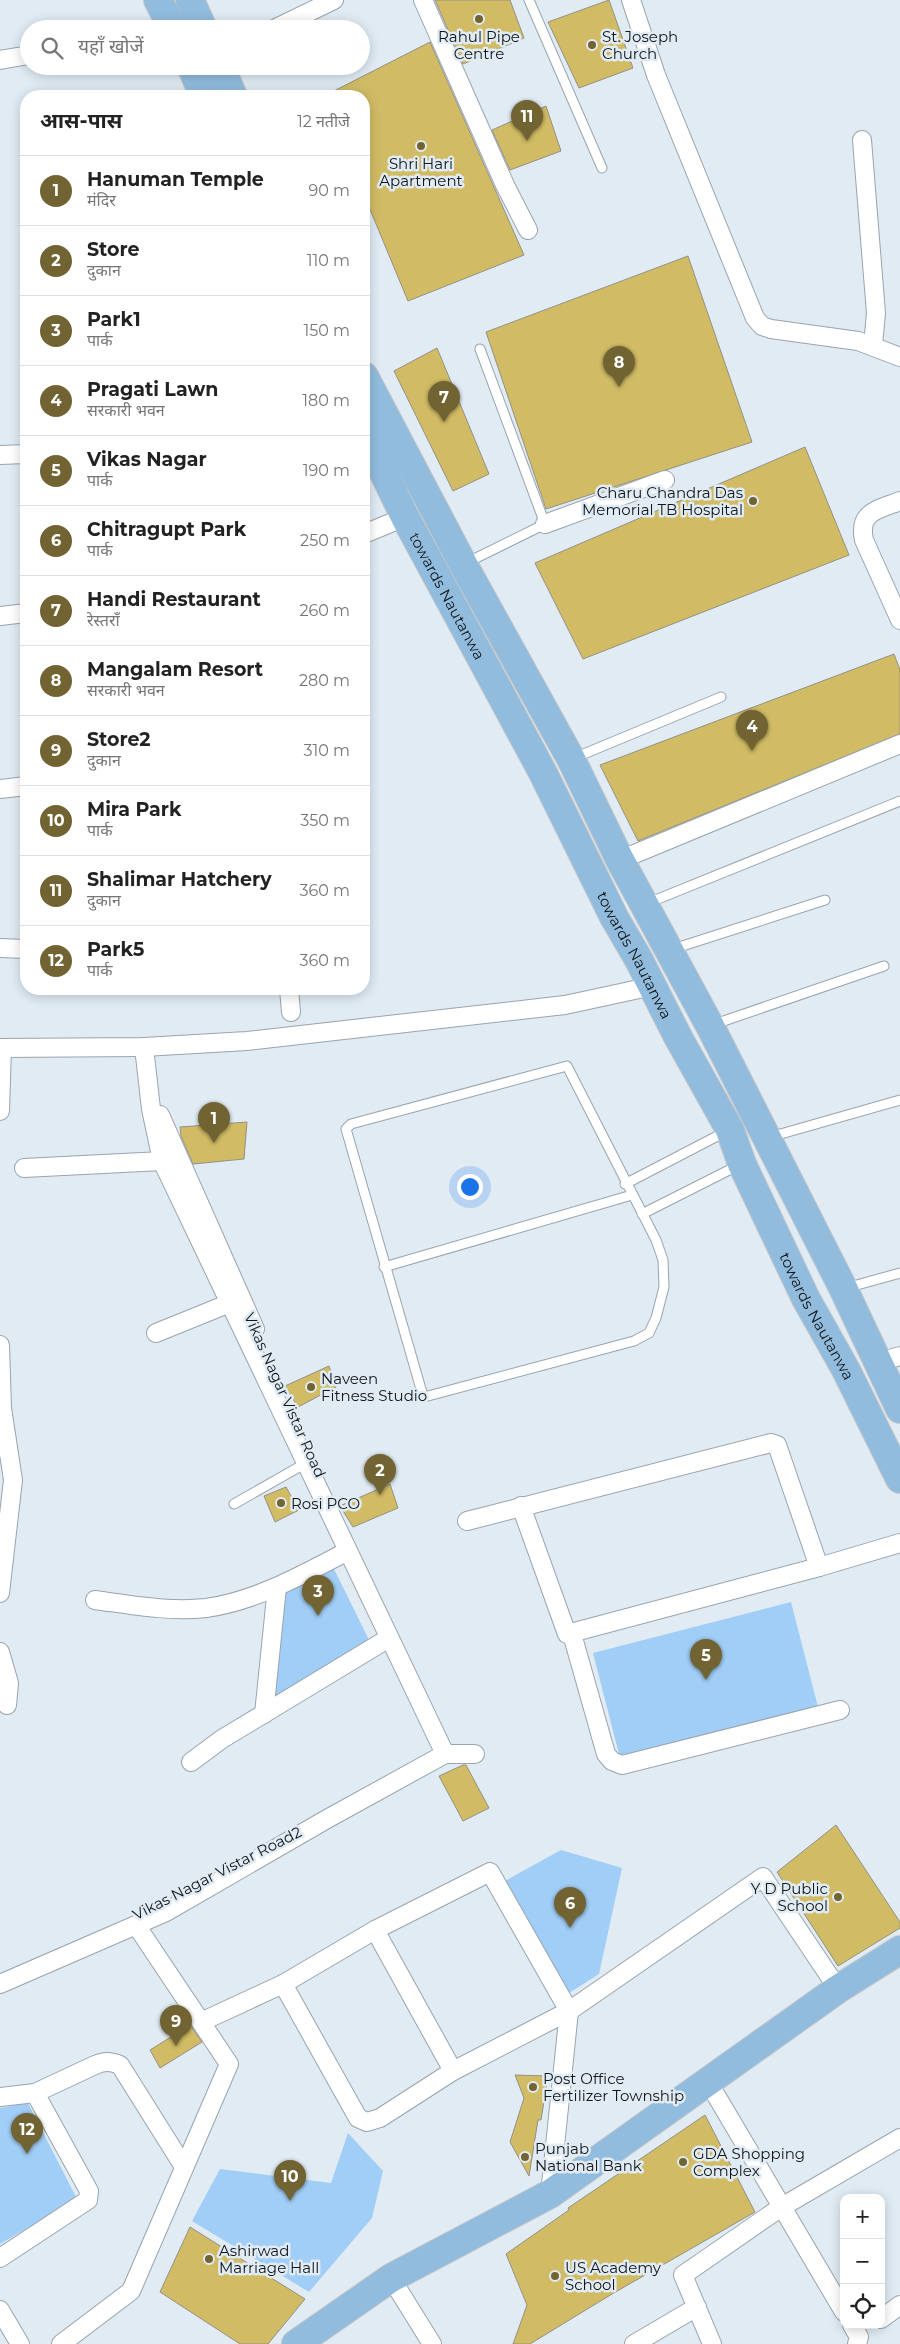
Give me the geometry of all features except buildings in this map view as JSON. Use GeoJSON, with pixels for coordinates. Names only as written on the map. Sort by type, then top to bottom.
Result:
{"type":"FeatureCollection","features":[{"type":"Feature","properties":{"kind":"main road"},"geometry":{"type":"LineString","coordinates":[[158,0],[168,20]]}},
{"type":"Feature","properties":{"kind":"main road"},"geometry":{"type":"LineString","coordinates":[[190,0],[199,20]]}},
{"type":"Feature","properties":{"kind":"main road"},"geometry":{"type":"LineString","coordinates":[[195,75],[201,90]]}},
{"type":"Feature","properties":{"kind":"main road"},"geometry":{"type":"LineString","coordinates":[[224,75],[230,90]]}},
{"type":"Feature","properties":{"kind":"main road"},"geometry":{"type":"LineString","coordinates":[[370,387],[571,759],[620,860],[671,950],[843,1288],[889,1359],[900,1409]]}},
{"type":"Feature","properties":{"kind":"main road","name":"towards Nautanwa"},"geometry":{"type":"LineString","coordinates":[[370,444],[405,517],[542,771],[614,918],[653,986],[678,1037],[730,1130],[742,1164],[806,1299],[846,1370],[900,1479]]}},
{"type":"Feature","properties":{"kind":"main road"},"geometry":{"type":"LineString","coordinates":[[296,2344],[390,2278],[550,2194],[838,1988],[900,1950]]}},
{"type":"Feature","properties":{"kind":"street"},"geometry":{"type":"LineString","coordinates":[[293,20],[334,0]]}},
{"type":"Feature","properties":{"kind":"street"},"geometry":{"type":"LineString","coordinates":[[423,0],[505,185],[528,230]]}},
{"type":"Feature","properties":{"kind":"street"},"geometry":{"type":"LineString","coordinates":[[631,0],[656,75],[755,318],[762,326],[771,329],[858,341],[873,345],[900,357]]}},
{"type":"Feature","properties":{"kind":"street"},"geometry":{"type":"LineString","coordinates":[[0,60],[20,57]]}},
{"type":"Feature","properties":{"kind":"street"},"geometry":{"type":"LineString","coordinates":[[862,140],[876,313],[873,345]]}},
{"type":"Feature","properties":{"kind":"street"},"geometry":{"type":"LineString","coordinates":[[0,455],[20,454]]}},
{"type":"Feature","properties":{"kind":"street"},"geometry":{"type":"LineString","coordinates":[[545,524],[665,480]]}},
{"type":"Feature","properties":{"kind":"street"},"geometry":{"type":"LineString","coordinates":[[900,502],[872,513],[864,519],[862,528],[864,540],[900,620]]}},
{"type":"Feature","properties":{"kind":"street"},"geometry":{"type":"LineString","coordinates":[[370,532],[405,517]]}},
{"type":"Feature","properties":{"kind":"street"},"geometry":{"type":"LineString","coordinates":[[0,616],[20,614]]}},
{"type":"Feature","properties":{"kind":"street"},"geometry":{"type":"LineString","coordinates":[[620,860],[900,744]]}},
{"type":"Feature","properties":{"kind":"street"},"geometry":{"type":"LineString","coordinates":[[0,789],[20,787]]}},
{"type":"Feature","properties":{"kind":"street"},"geometry":{"type":"LineString","coordinates":[[0,948],[20,949]]}},
{"type":"Feature","properties":{"kind":"street"},"geometry":{"type":"LineString","coordinates":[[0,1111],[1,1048],[144,1047],[248,1041],[565,1005],[653,986]]}},
{"type":"Feature","properties":{"kind":"street"},"geometry":{"type":"LineString","coordinates":[[290,995],[291,1012]]}},
{"type":"Feature","properties":{"kind":"street"},"geometry":{"type":"LineString","coordinates":[[144,1047],[150,1108],[162,1161],[389,1638],[438,1758]]}},
{"type":"Feature","properties":{"kind":"street","name":"Vikas Nagar Vistar Road"},"geometry":{"type":"LineString","coordinates":[[149,1090],[438,1758]]}},
{"type":"Feature","properties":{"kind":"street"},"geometry":{"type":"LineString","coordinates":[[24,1168],[162,1161]]}},
{"type":"Feature","properties":{"kind":"street"},"geometry":{"type":"LineString","coordinates":[[156,1332],[230,1303]]}},
{"type":"Feature","properties":{"kind":"street"},"geometry":{"type":"LineString","coordinates":[[0,1345],[2,1408],[13,1480],[3,1536],[0,1593]]}},
{"type":"Feature","properties":{"kind":"street"},"geometry":{"type":"LineString","coordinates":[[467,1521],[774,1444],[777,1445],[819,1567]]}},
{"type":"Feature","properties":{"kind":"street"},"geometry":{"type":"LineString","coordinates":[[521,1506],[567,1634],[819,1567],[900,1543]]}},
{"type":"Feature","properties":{"kind":"street"},"geometry":{"type":"LineString","coordinates":[[95,1600],[163,1608],[206,1608],[232,1603],[276,1587],[348,1552]]}},
{"type":"Feature","properties":{"kind":"street"},"geometry":{"type":"LineString","coordinates":[[264,1714],[276,1587]]}},
{"type":"Feature","properties":{"kind":"street"},"geometry":{"type":"LineString","coordinates":[[572,1634],[606,1754],[612,1762],[622,1765],[840,1710]]}},
{"type":"Feature","properties":{"kind":"street"},"geometry":{"type":"LineString","coordinates":[[191,1762],[222,1739],[389,1638]]}},
{"type":"Feature","properties":{"kind":"street"},"geometry":{"type":"LineString","coordinates":[[0,1652],[9,1682],[7,1705]]}},
{"type":"Feature","properties":{"kind":"street"},"geometry":{"type":"LineString","coordinates":[[4,1981],[166,1912],[438,1758],[475,1754]]}},
{"type":"Feature","properties":{"kind":"street","name":"Vikas Nagar Vistar Road2"},"geometry":{"type":"LineString","coordinates":[[4,1981],[438,1758]]}},
{"type":"Feature","properties":{"kind":"street"},"geometry":{"type":"LineString","coordinates":[[201,2022],[284,1984],[375,1930],[490,1872],[569,2011],[550,2194]]}},
{"type":"Feature","properties":{"kind":"street"},"geometry":{"type":"LineString","coordinates":[[284,1984],[358,2118],[367,2122],[380,2118],[453,2071],[569,2011],[763,1877],[838,1988]]}},
{"type":"Feature","properties":{"kind":"street"},"geometry":{"type":"LineString","coordinates":[[61,2344],[130,2291],[229,2064],[136,1925]]}},
{"type":"Feature","properties":{"kind":"street"},"geometry":{"type":"LineString","coordinates":[[375,1930],[453,2071]]}},
{"type":"Feature","properties":{"kind":"street"},"geometry":{"type":"LineString","coordinates":[[0,2097],[35,2093],[104,2061],[120,2065],[184,2168]]}},
{"type":"Feature","properties":{"kind":"street"},"geometry":{"type":"LineString","coordinates":[[707,2080],[780,2208],[840,2306]]}},
{"type":"Feature","properties":{"kind":"street"},"geometry":{"type":"LineString","coordinates":[[0,2258],[88,2200],[89,2191],[35,2093]]}},
{"type":"Feature","properties":{"kind":"street"},"geometry":{"type":"LineString","coordinates":[[712,2344],[683,2275],[780,2208],[900,2138]]}},
{"type":"Feature","properties":{"kind":"street"},"geometry":{"type":"LineString","coordinates":[[390,2278],[432,2344]]}},
{"type":"Feature","properties":{"kind":"street"},"geometry":{"type":"LineString","coordinates":[[885,2316],[900,2305]]}},
{"type":"Feature","properties":{"kind":"street"},"geometry":{"type":"LineString","coordinates":[[634,2344],[697,2307]]}},
{"type":"Feature","properties":{"kind":"street"},"geometry":{"type":"LineString","coordinates":[[0,2310],[20,2344]]}},
{"type":"Feature","properties":{"kind":"lane"},"geometry":{"type":"LineString","coordinates":[[529,0],[602,168]]}},
{"type":"Feature","properties":{"kind":"lane"},"geometry":{"type":"LineString","coordinates":[[464,564],[545,524],[480,349]]}},
{"type":"Feature","properties":{"kind":"lane"},"geometry":{"type":"LineString","coordinates":[[571,759],[721,696]]}},
{"type":"Feature","properties":{"kind":"lane"},"geometry":{"type":"LineString","coordinates":[[645,904],[900,801]]}},
{"type":"Feature","properties":{"kind":"lane"},"geometry":{"type":"LineString","coordinates":[[671,950],[825,900]]}},
{"type":"Feature","properties":{"kind":"lane"},"geometry":{"type":"LineString","coordinates":[[710,1026],[884,966]]}},
{"type":"Feature","properties":{"kind":"lane"},"geometry":{"type":"LineString","coordinates":[[567,1066],[625,1184],[656,1240],[663,1260],[665,1274],[656,1318],[649,1333],[634,1341],[428,1396],[421,1394],[346,1132],[348,1126],[567,1066]]}},
{"type":"Feature","properties":{"kind":"lane"},"geometry":{"type":"LineString","coordinates":[[766,1138],[900,1100]]}},
{"type":"Feature","properties":{"kind":"lane"},"geometry":{"type":"LineString","coordinates":[[625,1184],[730,1130]]}},
{"type":"Feature","properties":{"kind":"lane"},"geometry":{"type":"LineString","coordinates":[[642,1214],[742,1164]]}},
{"type":"Feature","properties":{"kind":"lane"},"geometry":{"type":"LineString","coordinates":[[384,1267],[632,1195]]}},
{"type":"Feature","properties":{"kind":"lane"},"geometry":{"type":"LineString","coordinates":[[843,1288],[900,1273]]}},
{"type":"Feature","properties":{"kind":"lane"},"geometry":{"type":"LineString","coordinates":[[234,1504],[306,1463]]}},
{"type":"Feature","properties":{"kind":"shaded area"},"geometry":{"type":"Polygon","coordinates":[[[333,1567],[369,1640],[273,1701],[282,1592],[333,1567]]]}},
{"type":"Feature","properties":{"kind":"shaded area"},"geometry":{"type":"Polygon","coordinates":[[[791,1602],[818,1707],[620,1758],[593,1653],[791,1602]]]}},
{"type":"Feature","properties":{"kind":"shaded area"},"geometry":{"type":"Polygon","coordinates":[[[561,1850],[622,1868],[599,1974],[569,1993],[503,1882],[561,1850]]]}},
{"type":"Feature","properties":{"kind":"shaded area"},"geometry":{"type":"Polygon","coordinates":[[[28,2103],[77,2199],[0,2244],[0,2108],[28,2103]]]}},
{"type":"Feature","properties":{"kind":"shaded area"},"geometry":{"type":"Polygon","coordinates":[[[348,2133],[383,2171],[372,2218],[309,2292],[192,2221],[220,2169],[331,2183],[348,2133]]]}},
{"type":"Feature","properties":{"kind":"place","name":"Rahul Pipe Centre"},"geometry":{"type":"Point","coordinates":[479,19]}},
{"type":"Feature","properties":{"kind":"place","name":"St. Joseph Church"},"geometry":{"type":"Point","coordinates":[592,45]}},
{"type":"Feature","properties":{"kind":"place","name":"Shalimar Hatchery"},"geometry":{"type":"Point","coordinates":[527,141]}},
{"type":"Feature","properties":{"kind":"place","name":"Shri Hari Apartment"},"geometry":{"type":"Point","coordinates":[421,146]}},
{"type":"Feature","properties":{"kind":"place","name":"Mangalam Resort"},"geometry":{"type":"Point","coordinates":[619,387]}},
{"type":"Feature","properties":{"kind":"place","name":"Handi Restaurant"},"geometry":{"type":"Point","coordinates":[444,422]}},
{"type":"Feature","properties":{"kind":"place","name":"Charu Chandra Das Memorial TB Hospital"},"geometry":{"type":"Point","coordinates":[753,501]}},
{"type":"Feature","properties":{"kind":"place","name":"Pragati Lawn"},"geometry":{"type":"Point","coordinates":[752,751]}},
{"type":"Feature","properties":{"kind":"place","name":"Hanuman Temple"},"geometry":{"type":"Point","coordinates":[214,1143]}},
{"type":"Feature","properties":{"kind":"place","name":"Naveen Fitness Studio"},"geometry":{"type":"Point","coordinates":[311,1387]}},
{"type":"Feature","properties":{"kind":"place","name":"Store"},"geometry":{"type":"Point","coordinates":[380,1495]}},
{"type":"Feature","properties":{"kind":"place","name":"Rosi PCO"},"geometry":{"type":"Point","coordinates":[281,1503]}},
{"type":"Feature","properties":{"kind":"place","name":"Park1"},"geometry":{"type":"Point","coordinates":[318,1616]}},
{"type":"Feature","properties":{"kind":"place","name":"Vikas Nagar"},"geometry":{"type":"Point","coordinates":[706,1680]}},
{"type":"Feature","properties":{"kind":"place","name":"Y D Public School"},"geometry":{"type":"Point","coordinates":[838,1897]}},
{"type":"Feature","properties":{"kind":"place","name":"Chitragupt Park"},"geometry":{"type":"Point","coordinates":[570,1928]}},
{"type":"Feature","properties":{"kind":"place","name":"Store2"},"geometry":{"type":"Point","coordinates":[176,2046]}},
{"type":"Feature","properties":{"kind":"place","name":"Post Office Fertilizer Township"},"geometry":{"type":"Point","coordinates":[533,2087]}},
{"type":"Feature","properties":{"kind":"place","name":"Park5"},"geometry":{"type":"Point","coordinates":[27,2154]}},
{"type":"Feature","properties":{"kind":"place","name":"Punjab National Bank"},"geometry":{"type":"Point","coordinates":[525,2157]}},
{"type":"Feature","properties":{"kind":"place","name":"GDA Shopping Complex"},"geometry":{"type":"Point","coordinates":[683,2162]}},
{"type":"Feature","properties":{"kind":"place","name":"Mira Park"},"geometry":{"type":"Point","coordinates":[290,2201]}},
{"type":"Feature","properties":{"kind":"place","name":"Ashirwad Marriage Hall"},"geometry":{"type":"Point","coordinates":[209,2259]}},
{"type":"Feature","properties":{"kind":"place","name":"US Academy School"},"geometry":{"type":"Point","coordinates":[555,2276]}}]}
